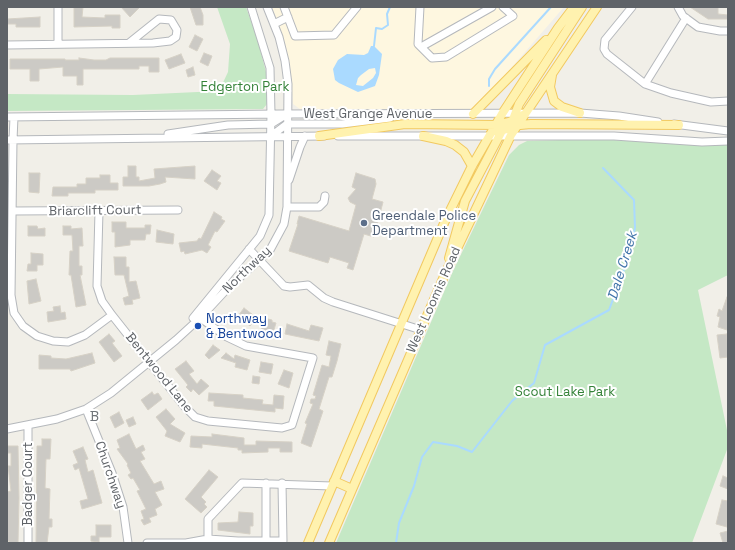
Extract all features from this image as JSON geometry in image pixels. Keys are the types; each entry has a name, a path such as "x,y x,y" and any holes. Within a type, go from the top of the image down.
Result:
{"main road":[{"name":"West Loomis Road","path":"329,543 508,126 502,114 558,28 574,7"},
{"path":"445,274 465,201 519,104 582,7"},
{"name":"West Loomis Road","path":"308,543 400,324 445,221 472,166 491,135 508,126 524,114 597,7"},
{"path":"474,114 558,28"},
{"path":"553,70 550,87 554,101 562,107 580,113"},
{"path":"319,136 405,124 508,126 531,124 679,125"},
{"path":"423,136 446,140 455,145 464,152 472,166"},
{"path":"333,483 352,489"}],"street":[{"path":"58,7 58,44"},
{"name":"Northway","path":"198,317 260,236 269,215 271,136 270,68 251,7"},
{"name":"Northway","path":"7,429 57,419 86,409 111,393 151,362 176,340 226,290 270,250 279,236 284,224 287,207 286,136 288,84 285,61 274,24 267,7"},
{"path":"284,7 295,36 334,35 357,7"},
{"path":"420,7 418,44 432,58 446,58 513,16 503,7"},
{"path":"421,47 492,7"},
{"path":"632,7 605,40 604,49 607,54 645,84 670,93 711,102 728,101"},
{"path":"678,7 686,18 698,27 720,31 728,30"},
{"path":"274,24 288,17"},
{"path":"645,84 686,18"},
{"path":"7,45 129,43 170,41 176,37 177,30 171,20 159,19 129,43"},
{"name":"West Grange Avenue","path":"508,126 524,114 580,113 619,116 728,131"},
{"name":"West Grange Avenue","path":"11,117 271,114 502,114 508,126"},
{"path":"142,138 228,125 271,124 287,114"},
{"path":"271,136 287,124 342,124 415,114"},
{"path":"11,117 10,140 13,211 11,295 14,313 23,326 37,336 53,341 68,342 85,335 112,315"},
{"name":"West Grange Avenue","path":"508,126 614,136 702,142 728,140"},
{"name":"West Grange Avenue","path":"10,140 271,136 491,135"},
{"path":"287,190 291,171 305,136"},
{"path":"287,207 319,207 324,202 325,196"},
{"name":"Briarclift Court","path":"13,211 178,210"},
{"name":"Bentwood Lane","path":"99,211 97,286 102,301 195,417 208,421 282,428 292,424 312,358 246,346 227,337 198,317"},
{"path":"249,249 284,286 290,287 308,285 324,298 333,302 421,330"},
{"name":"Churchway","path":"86,409 112,473 123,507 128,543"},
{"name":"Badger Court","path":"28,426 28,543"},
{"path":"208,539 208,519 242,483 333,483"},
{"path":"266,483 266,541"},
{"path":"148,543 186,543 208,539 283,541 282,483"}],"shaded area":[{"path":"272,7 564,7 480,104 472,109 300,109 293,104 291,76 281,32"}],"green space":[{"name":"Edgerton Park","path":"217,7 246,7 258,41 266,72 267,104 263,109 7,111 7,94 133,95 219,91 228,72 230,44"},
{"name":"Scout Lake Park","path":"591,139 728,145 728,275 698,290 728,435 728,447 692,543 336,543 453,271 509,155 519,145 527,141"}],"water":[{"path":"371,46 374,46 382,54 379,75 375,86 358,92 335,80 333,69 338,60 347,54 364,55 368,53","holes":["375,68 376,73 373,78 363,86 356,85 358,78 369,69"]}],"building":[{"path":"74,7 83,7 82,17 105,18 105,15 120,15 120,28 112,28 112,26 74,27"},
{"path":"121,7 140,7 130,17"},
{"path":"190,7 200,7 203,15 203,25 196,25"},
{"path":"690,7 718,7 718,14 728,15 728,19 708,19"},
{"path":"40,17 40,27 16,27 16,24 7,24 7,19"},
{"path":"195,35 203,39 197,51 189,47"},
{"path":"204,53 212,56 208,66 200,62"},
{"path":"181,54 185,63 169,69 165,60"},
{"path":"79,58 106,60 110,58 159,58 159,72 149,72 149,66 139,66 139,69 83,69 83,85 77,85 77,76 63,76 63,67 39,69 39,81 30,81 30,69 10,69 10,59 79,60"},
{"path":"193,67 195,75 188,77 186,70"},
{"path":"128,166 136,166 136,177 139,177 139,181 155,178 154,169 195,166 195,179 165,177 166,182 160,184 149,186 123,186 123,177 128,177"},
{"path":"212,170 221,176 217,181 221,183 217,190 204,181"},
{"path":"29,173 40,173 39,193 29,192"},
{"path":"356,173 375,179 376,184 372,199 383,202 374,237 364,234 353,270 347,268 349,263 330,257 328,263 289,251 298,224 299,216 349,231 356,205 350,202 348,198 356,189 352,187"},
{"path":"100,175 110,175 110,183 118,183 118,190 95,190 95,193 68,193 68,196 52,196 53,187 77,187 77,184 86,184 86,178 100,178"},
{"path":"214,212 225,221 217,232 215,231 208,245 211,247 207,253 202,250 185,254 184,251 181,252 179,243 197,241 199,238 201,239"},
{"path":"112,222 126,222 126,228 145,228 145,225 151,225 150,234 146,234 145,240 130,240 130,245 115,247 115,232 112,232"},
{"path":"28,226 37,226 38,229 45,228 45,236 28,236"},
{"path":"63,226 71,226 71,229 82,228 83,246 79,246 79,266 82,266 82,275 80,275 86,305 76,307 71,275 69,275 70,251 73,251 72,235 63,235"},
{"path":"157,230 174,234 173,244 156,242"},
{"path":"31,253 43,254 43,265 37,265 37,271 27,271 28,264 31,264"},
{"path":"114,257 126,257 126,267 129,267 129,282 136,281 140,298 132,300 133,304 125,305 123,298 129,296 124,275 115,275"},
{"path":"36,279 41,301 29,304 27,281"},
{"path":"727,297 727,330 718,327 720,317 717,316 719,309 722,311"},
{"path":"60,306 61,313 65,312 66,319 48,322 47,312 54,311 53,307"},
{"path":"244,308 257,318 250,326 238,316"},
{"path":"264,318 272,320 272,322 276,323 273,333 261,330"},
{"path":"287,324 309,331 311,325 323,328 319,341 285,334"},
{"path":"109,334 115,341 112,343 122,356 114,362 99,342"},
{"path":"727,334 728,357 720,358 717,335"},
{"path":"329,341 341,344 332,377 329,377 319,409 323,411 311,447 301,443 307,424 305,423 313,404 310,403 311,399 315,399 316,396 313,395 322,365 329,367 331,356 326,355"},
{"path":"213,345 220,350 209,359 205,355"},
{"path":"92,353 95,363 71,371 70,369 39,369 39,355 51,356 51,358 66,359"},
{"path":"226,353 234,359 235,355 250,360 247,370 235,367 236,363 221,358"},
{"path":"186,361 194,371 189,374 197,384 201,379 209,386 199,395 193,389 191,392 186,387 188,385 175,369"},
{"path":"261,362 273,364 271,374 259,372"},
{"path":"284,370 293,373 289,388 278,384"},
{"path":"253,376 260,377 259,384 252,383"},
{"path":"152,392 154,395 158,393 162,399 148,410 141,400"},
{"path":"209,393 243,395 243,398 263,400 262,404 273,405 274,395 284,396 283,409 275,408 275,412 214,406 214,401 208,401"},
{"path":"166,409 175,419 170,424 185,433 180,442 165,436 167,431 156,417"},
{"path":"119,412 124,423 115,428 110,417"},
{"path":"133,417 136,424 129,427 126,420"},
{"path":"129,434 136,449 143,445 145,450 141,452 145,459 140,461 154,484 161,481 164,489 155,492 162,505 155,509 157,515 149,518 151,522 144,525 141,520 144,519 141,511 146,509 137,491 140,490 133,478 131,479 128,475 131,473 127,465 128,464 117,449 120,448 117,440"},
{"path":"212,434 244,438 244,445 256,445 256,441 292,442 292,452 280,452 280,448 268,448 268,452 242,453 242,450 238,450 238,448 202,444 202,448 190,447 191,436 212,437"},
{"path":"42,439 51,439 50,459 46,459 45,488 50,489 49,519 52,519 52,527 49,527 47,543 36,543 37,446 42,446"},
{"path":"7,446 18,446 18,543 9,543 9,541 7,541 7,492 11,491 8,466 11,466 11,453 7,453"},
{"path":"83,447 88,459 85,460 88,472 93,470 102,503 82,509 80,501 88,499 79,468 75,470 73,465 78,463 73,451"},
{"path":"209,470 218,477 201,497 206,502 204,504 207,507 201,513 185,499"},
{"path":"723,476 728,478 728,489 720,486"},
{"path":"722,500 728,501 727,527 716,524"},
{"path":"239,512 253,513 253,526 250,526 250,534 218,530 218,523 238,522"},
{"path":"96,525 111,525 111,537 99,537 99,542 91,541 91,536 96,536"},
{"path":"728,531 728,543 723,543 720,533"}],"waterway":[{"path":"374,46 376,28 382,29 388,25 387,14 390,7"},
{"path":"489,86 489,79 495,69 551,7"},
{"name":"Dale Creek","path":"396,543 399,523 414,486 422,457 433,442 457,446 472,452 512,401 534,383 545,345 609,310 623,273 635,228 634,200 603,168"}],"place":[{"name":"Greendale Police Department","path":"364,223"},
{"name":"Northway & Bentwood","path":"198,326"}],"district":[{"name":"B","path":"95,417"}]}
